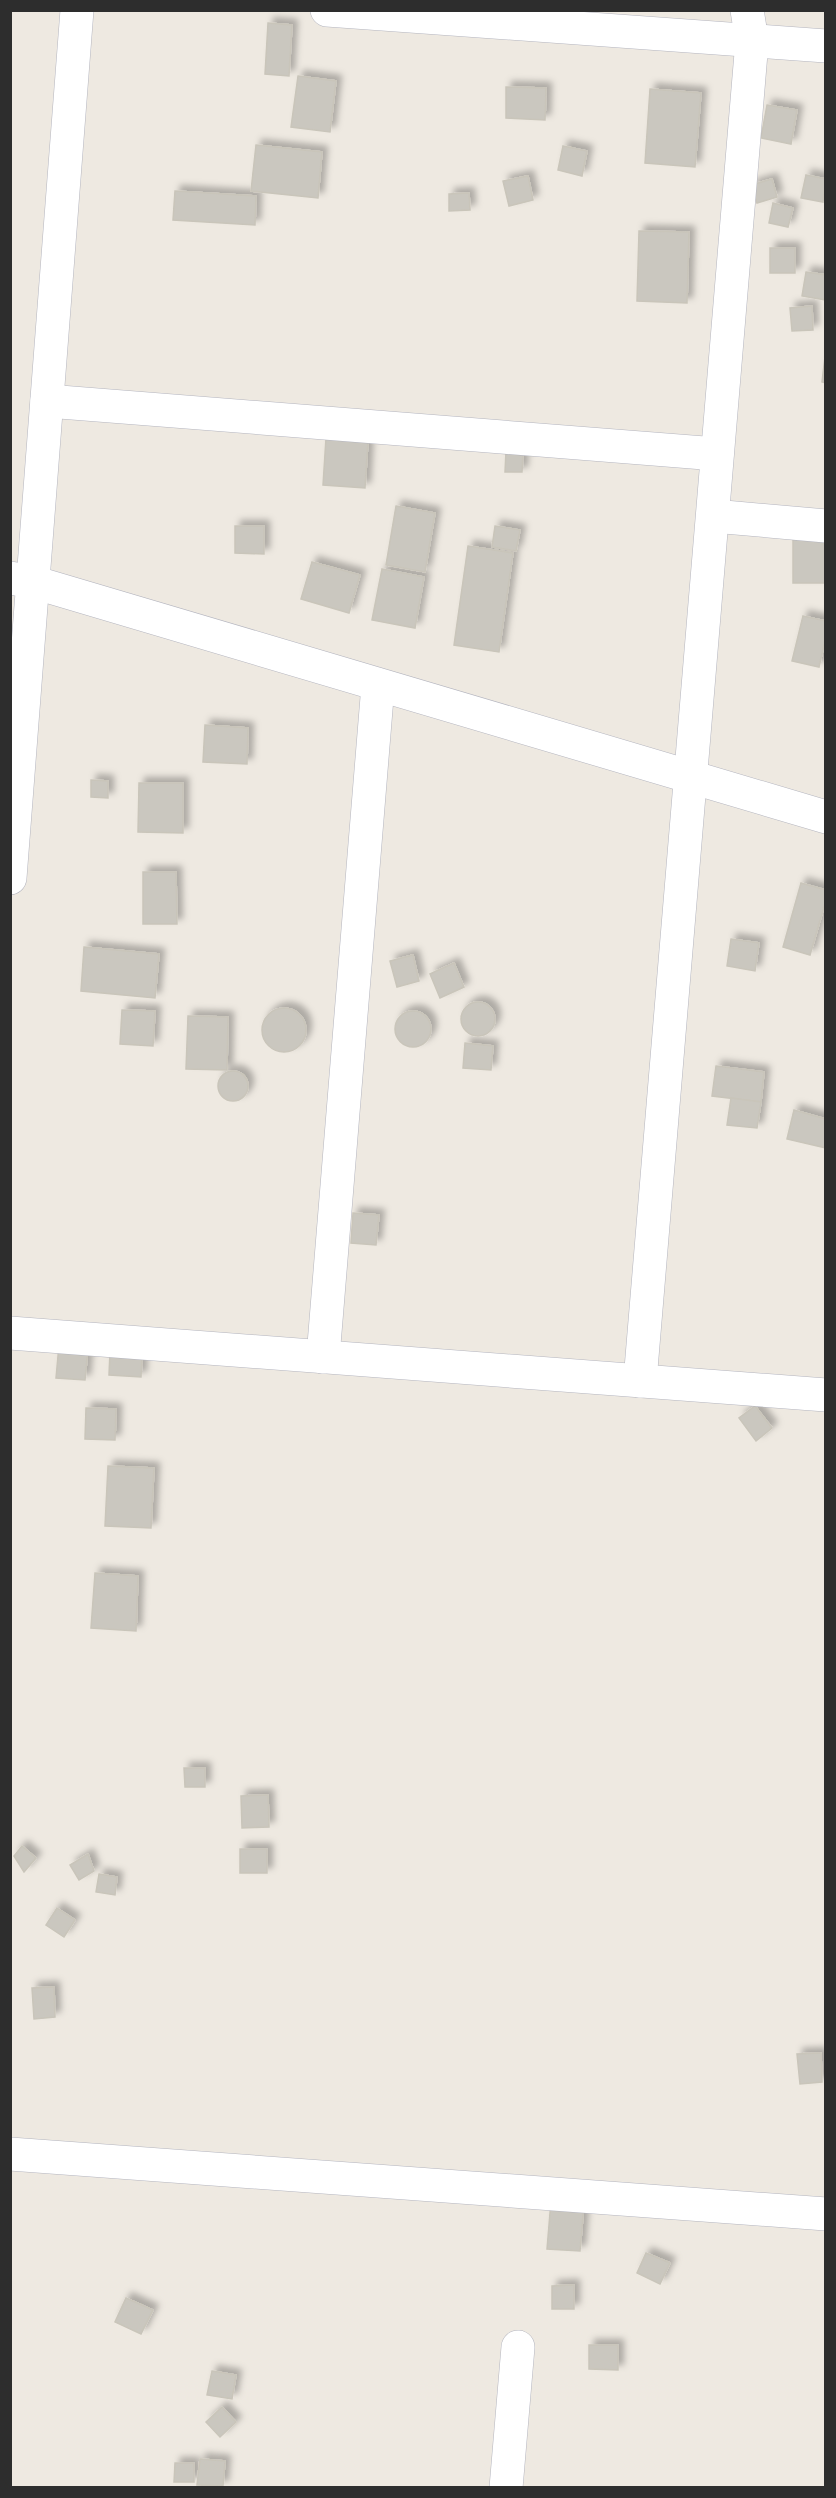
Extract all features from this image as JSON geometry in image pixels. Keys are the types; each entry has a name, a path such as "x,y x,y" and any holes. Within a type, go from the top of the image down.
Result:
{"street":[{"path":"10,878 22,580 47,401 77,10"},
{"path":"327,10 750,26 825,46"},
{"path":"640,1380 713,516 750,26"},
{"path":"47,401 717,454"},
{"path":"713,516 825,525"},
{"path":"22,580 825,817"},
{"path":"323,1356 378,685"},
{"path":"10,1333 825,1395"},
{"path":"10,2154 825,2214"},
{"path":"506,2487 518,2347"}],"building":[{"path":"268,23 292,25 289,76 265,74"},
{"path":"298,76 336,81 330,132 291,127"},
{"path":"506,87 546,88 545,120 506,118"},
{"path":"650,89 701,93 695,167 645,163"},
{"path":"767,105 797,110 791,144 761,138"},
{"path":"256,145 322,152 318,198 251,191"},
{"path":"563,146 587,151 582,176 558,170"},
{"path":"806,175 826,179 823,202 801,198"},
{"path":"528,176 533,200 509,206 503,181"},
{"path":"772,179 777,197 757,203 751,185"},
{"path":"175,191 256,196 255,225 173,220"},
{"path":"469,193 470,210 449,211 449,194"},
{"path":"773,203 793,208 788,227 769,223"},
{"path":"639,231 689,232 687,303 637,301"},
{"path":"770,248 795,248 795,273 770,273"},
{"path":"806,272 826,275 826,300 802,296"},
{"path":"812,306 813,330 792,331 790,308"},
{"path":"826,348 826,383 822,382"},
{"path":"326,438 368,441 365,488 323,485"},
{"path":"506,451 523,452 522,472 505,472"},
{"path":"396,506 435,513 425,572 386,565"},
{"path":"235,526 264,526 264,554 235,553"},
{"path":"495,526 520,530 516,551 492,547"},
{"path":"793,537 826,537 826,583 793,583"},
{"path":"468,546 513,553 499,652 454,645"},
{"path":"312,562 360,575 349,613 301,599"},
{"path":"382,569 424,577 415,628 372,620"},
{"path":"803,616 826,621 826,636 819,667 792,661"},
{"path":"205,725 248,728 247,764 203,762"},
{"path":"91,780 108,781 108,798 91,797"},
{"path":"139,783 183,783 183,833 138,832"},
{"path":"143,872 176,872 177,924 143,924"},
{"path":"801,883 826,890 826,900 810,955 783,947"},
{"path":"731,939 759,943 755,971 727,966"},
{"path":"84,947 159,954 155,998 81,991"},
{"path":"413,955 419,981 397,987 390,961"},
{"path":"454,963 464,987 440,998 430,974"},
{"path":"478,1002 490,1007 495,1019 490,1031 478,1036 466,1031 461,1019 466,1007"},
{"path":"284,1008 299,1015 306,1030 299,1045 284,1052 269,1045 262,1030 269,1015"},
{"path":"122,1010 155,1011 153,1046 120,1044"},
{"path":"413,1011 426,1016 431,1029 426,1042 413,1047 400,1042 395,1029 400,1016"},
{"path":"188,1016 228,1017 227,1070 186,1069"},
{"path":"465,1043 493,1046 491,1070 463,1068"},
{"path":"716,1066 764,1072 761,1102 712,1096"},
{"path":"233,1071 244,1075 248,1086 244,1097 233,1101 222,1097 218,1086 222,1075"},
{"path":"731,1098 761,1102 757,1128 727,1125"},
{"path":"794,1110 826,1119 826,1148 787,1139"},
{"path":"353,1213 379,1215 376,1245 351,1243"},
{"path":"59,1345 88,1348 85,1380 56,1378"},
{"path":"110,1352 142,1354 141,1377 109,1375"},
{"path":"755,1406 772,1428 756,1441 739,1418"},
{"path":"86,1408 116,1409 115,1440 85,1439"},
{"path":"108,1466 154,1468 151,1528 105,1526"},
{"path":"95,1573 138,1576 136,1631 91,1628"},
{"path":"184,1768 205,1768 205,1787 185,1787"},
{"path":"268,1795 269,1827 242,1828 241,1796"},
{"path":"22,1846 36,1858 24,1872 14,1856"},
{"path":"240,1849 267,1849 267,1873 240,1873"},
{"path":"88,1854 94,1871 79,1880 70,1865"},
{"path":"99,1874 117,1877 115,1895 96,1892"},
{"path":"57,1908 75,1920 64,1937 46,1925"},
{"path":"54,1987 55,2017 34,2019 32,1988"},
{"path":"821,2053 822,2082 800,2084 797,2054"},
{"path":"551,2201 584,2204 580,2251 547,2249"},
{"path":"646,2253 670,2263 660,2284 637,2273"},
{"path":"574,2285 574,2309 552,2309 552,2286"},
{"path":"126,2298 153,2310 141,2334 115,2322"},
{"path":"589,2345 618,2345 618,2370 589,2369"},
{"path":"212,2371 236,2375 232,2399 207,2395"},
{"path":"222,2407 236,2422 220,2437 206,2422"},
{"path":"200,2459 225,2461 223,2486 197,2485"},
{"path":"175,2463 194,2463 194,2482 174,2482"}]}
